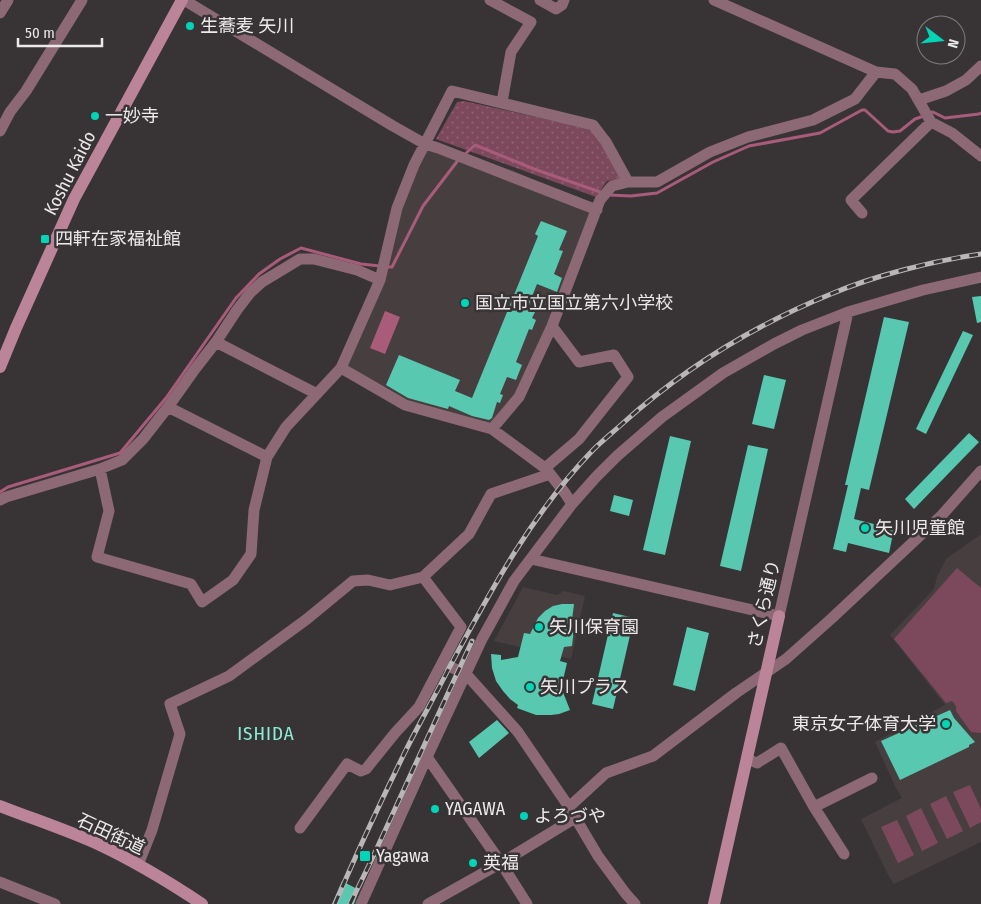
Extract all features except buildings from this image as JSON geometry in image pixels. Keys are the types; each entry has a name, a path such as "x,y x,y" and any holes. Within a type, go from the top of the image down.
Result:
{"street":[{"path":"0,12 8,0"},
{"path":"0,131 10,112 26,91 82,0"},
{"path":"183,0 425,144 599,205"},
{"name":"Koshu Kaido","path":"0,367 74,199 183,0"},
{"path":"490,0 530,22 511,52 502,102"},
{"path":"540,0 556,9 562,6 564,0"},
{"path":"714,0 876,72 895,74 912,89 931,121 952,133 981,156"},
{"path":"921,104 966,80 981,66"},
{"path":"492,429 519,397 552,326 599,205 612,186 628,182 657,182 710,152 748,136 813,120 855,99 876,72"},
{"path":"100,469 109,511 97,557 191,584 202,602 234,580 251,554 254,510 267,457 286,427 341,368 382,271 397,208 414,165 452,91 593,125 606,142 628,182"},
{"path":"862,213 851,200 931,121"},
{"path":"0,500 100,469 122,460 143,439 168,408 250,293 262,282 300,259 314,260 357,270 382,271"},
{"path":"361,904 482,639 514,581 572,504 596,477 641,434 662,417 723,373 774,344 802,330 848,312 923,290 981,277"},
{"name":"さくら通り","path":"714,904 848,312"},
{"path":"138,865 152,830 180,734 170,704 229,676 307,619 353,581 368,580 390,585 423,578 469,534 491,494 547,471 580,439 628,377 614,355 579,362 552,326"},
{"path":"216,342 317,394"},
{"path":"341,368 405,406 492,429 547,471 572,504"},
{"path":"168,408 267,457"},
{"path":"569,807 606,773 653,756 736,693 786,660 942,515 981,471"},
{"path":"531,559 779,616"},
{"path":"300,828 347,764 361,771 366,769 419,707 461,627 423,578"},
{"path":"442,663 466,674 518,732 569,807 625,899 635,904"},
{"path":"747,759 757,763 781,748 814,807 844,854"},
{"path":"427,757 501,863 527,904"},
{"path":"814,807 872,778"},
{"name":"石田街道","path":"0,806 98,845 138,865 202,904"},
{"path":"428,904 575,818"},
{"path":"0,882 55,904"}],"shaded area":[{"path":"464,101 592,130 623,179 607,181 596,197 436,139 457,102"},
{"name":"国立市立国立第六小学校","path":"425,144 468,160 513,170 597,210 519,397 492,429 405,405 341,368 384,261"},
{"path":"385,311 400,317 385,354 370,348"},
{"name":"東京女子体育大学","path":"981,534 981,842 894,884 861,819 902,798 875,742 945,705 890,635 934,589 937,577 946,559"},
{"path":"957,568 981,588 981,733 971,732 956,711 956,706 952,701 946,703 894,639"},
{"name":"矢川保育園","path":"523,587 557,595 564,591 585,596 571,659 494,641"},
{"path":"970,785 981,809 981,822 970,828 953,792"},
{"path":"946,796 963,831 947,839 930,804"},
{"path":"921,808 938,843 922,851 906,816"},
{"path":"897,820 914,855 898,863 881,827"}],"waterway":[{"path":"609,195 631,196 657,193 713,162 749,146 820,133 862,110 865,110 888,131 893,132 900,131 915,119 924,116"},
{"path":"929,113 933,112 945,118 981,113"},
{"path":"464,155 475,145 534,169 603,193"},
{"path":"386,267 392,267 423,206 459,159"},
{"path":"0,492 8,487 120,453 166,398 236,298 259,274 280,259 301,248 361,264 380,266"}],"railway":[{"path":"335,904 406,750 496,582 531,527 571,474 593,450 645,404 695,367 748,334 775,320 848,287 924,265 981,254"},
{"path":"350,904 472,641"}],"place":[{"name":"生蕎麦 矢川","path":"190,26"},
{"name":"一妙寺","path":"95,116"},
{"name":"四軒在家福祉館","path":"45,239"},
{"name":"国立市立国立第六小学校","path":"465,303"},
{"name":"矢川児童館","path":"865,528"},
{"name":"矢川保育園","path":"539,627"},
{"name":"矢川プラス","path":"530,687"},
{"name":"東京女子体育大学","path":"946,724"},
{"name":"YAGAWA","path":"435,809"},
{"name":"よろづや","path":"524,816"},
{"name":"Yagawa","path":"365,856"},
{"name":"英福","path":"473,863"}],"district":[{"name":"ISHIDA","path":"266,733"}]}
